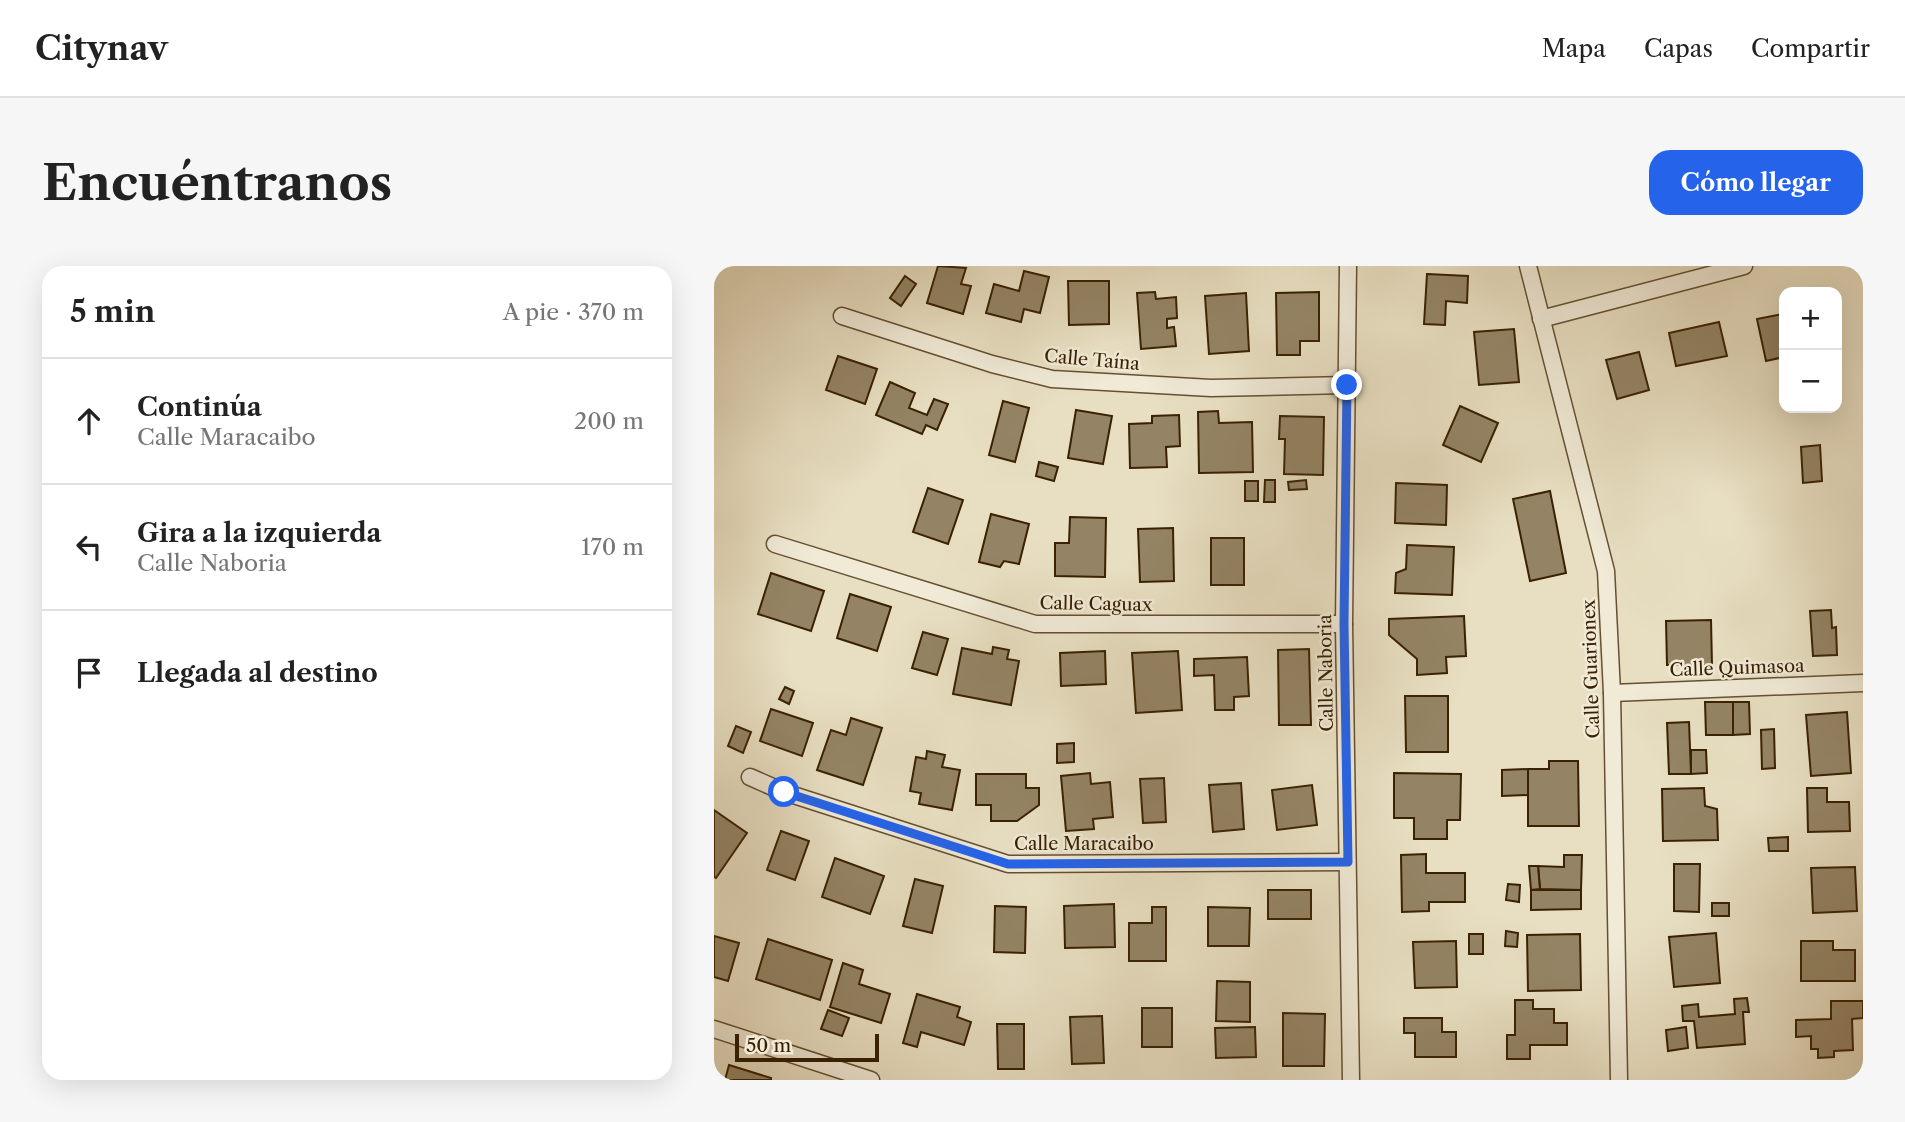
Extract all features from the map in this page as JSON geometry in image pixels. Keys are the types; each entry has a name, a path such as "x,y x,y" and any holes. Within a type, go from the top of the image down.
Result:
{"street":[{"name":"Calle Naboria","path":"1348,266 1344,624 1351,1080"},
{"name":"Calle Guarionex","path":"1528,266 1605,571 1612,693 1619,1080"},
{"path":"1541,320 1744,266"},
{"name":"Calle Taína","path":"842,316 992,364 1052,379 1211,388 1347,385"},
{"name":"Calle Caguax","path":"775,544 1035,624 1344,624"},
{"name":"Calle Quimasoa","path":"1612,693 1863,682"},
{"name":"Calle Maracaibo","path":"750,777 784,792 1008,864 1348,862"},
{"path":"714,1029 871,1080"}],"building":[{"path":"938,266 966,268 961,284 971,286 963,314 927,303"},
{"path":"1024,271 1049,277 1040,313 1024,309 1021,322 986,313 994,284 1019,291"},
{"path":"1427,274 1468,276 1467,303 1446,301 1445,325 1424,324"},
{"path":"905,276 916,284 901,306 890,298"},
{"path":"1068,281 1109,281 1109,324 1069,325"},
{"path":"1155,292 1156,299 1176,297 1177,318 1167,319 1167,328 1174,327 1176,346 1141,349 1137,293"},
{"path":"1319,292 1319,341 1300,341 1300,355 1277,355 1276,293"},
{"path":"1246,293 1249,351 1209,354 1205,296"},
{"path":"1779,315 1779,358 1766,361 1757,319"},
{"path":"1719,322 1727,356 1676,366 1669,333"},
{"path":"1514,329 1519,382 1479,385 1474,332"},
{"path":"1639,352 1649,390 1617,399 1606,360"},
{"path":"838,356 877,369 865,404 826,390"},
{"path":"890,382 915,393 909,408 927,415 934,399 948,404 937,430 926,425 922,434 876,415"},
{"path":"1003,401 1029,408 1015,462 989,455"},
{"path":"1460,406 1498,423 1481,462 1443,445"},
{"path":"1076,410 1112,416 1103,464 1068,458"},
{"path":"1218,411 1219,423 1252,422 1253,472 1199,473 1198,412"},
{"path":"1179,415 1180,446 1166,447 1167,467 1130,468 1129,424 1152,423 1152,416"},
{"path":"1280,416 1324,417 1323,475 1284,474 1285,439 1279,439"},
{"path":"1820,445 1822,481 1803,483 1801,447"},
{"path":"1039,462 1058,467 1054,481 1036,476"},
{"path":"1265,480 1275,480 1275,502 1264,502"},
{"path":"1306,480 1307,489 1289,490 1288,482"},
{"path":"1245,481 1258,481 1258,501 1245,501"},
{"path":"1396,483 1447,485 1446,525 1395,523"},
{"path":"928,488 963,500 948,544 913,532"},
{"path":"1550,491 1566,573 1530,581 1513,499"},
{"path":"991,514 1029,524 1019,564 1004,561 1000,567 979,562"},
{"path":"1070,517 1106,518 1105,577 1055,576 1055,543 1069,543"},
{"path":"1173,528 1174,581 1140,582 1138,529"},
{"path":"1211,538 1244,538 1244,585 1211,585"},
{"path":"1407,545 1454,547 1452,595 1395,593 1396,573 1406,569"},
{"path":"771,573 824,591 811,631 758,614"},
{"path":"850,594 891,607 877,651 837,638"},
{"path":"1831,610 1832,628 1836,627 1837,655 1813,656 1810,611"},
{"path":"1464,616 1466,656 1446,657 1447,673 1417,675 1417,659 1389,635 1389,619"},
{"path":"1711,620 1712,665 1667,665 1666,621"},
{"path":"923,632 948,639 937,675 912,668"},
{"path":"993,647 1009,650 1007,659 1019,661 1011,705 953,694 962,648 992,654"},
{"path":"1309,649 1311,725 1279,725 1278,650"},
{"path":"1105,651 1106,684 1061,686 1060,653"},
{"path":"1178,651 1182,710 1136,713 1132,653"},
{"path":"1247,657 1249,696 1234,697 1234,710 1215,710 1214,675 1194,676 1194,659"},
{"path":"785,687 794,691 789,704 779,699"},
{"path":"1405,696 1448,696 1448,752 1406,752"},
{"path":"1705,702 1733,702 1733,735 1706,735"},
{"path":"1733,702 1749,702 1750,734 1733,735"},
{"path":"771,709 813,723 802,756 760,741"},
{"path":"1847,712 1851,773 1811,776 1806,715"},
{"path":"851,718 882,728 863,785 817,770 831,730 846,735"},
{"path":"1689,722 1691,774 1669,774 1667,723"},
{"path":"736,726 751,732 743,753 728,746"},
{"path":"1774,729 1775,768 1762,769 1761,730"},
{"path":"1074,743 1074,762 1057,763 1057,744"},
{"path":"1691,750 1706,750 1707,773 1691,774"},
{"path":"927,751 945,755 942,767 960,770 952,810 919,804 921,793 910,791 916,757 926,759"},
{"path":"1549,761 1578,761 1579,826 1528,826 1528,769 1549,769"},
{"path":"1528,769 1528,795 1502,796 1502,770"},
{"path":"1090,773 1091,784 1110,782 1113,817 1093,819 1094,829 1066,831 1061,776"},
{"path":"1394,773 1461,774 1460,820 1447,820 1447,839 1414,839 1414,818 1394,818"},
{"path":"976,774 1026,774 1026,788 1039,788 1039,805 1017,821 991,821 991,805 976,805"},
{"path":"1164,778 1166,822 1143,823 1140,779"},
{"path":"1241,783 1244,829 1213,832 1209,785"},
{"path":"1312,785 1317,825 1277,830 1272,790"},
{"path":"1704,788 1705,806 1717,809 1718,840 1663,841 1662,789"},
{"path":"1807,788 1827,788 1827,802 1849,802 1850,831 1808,832"},
{"path":"714,810 747,833 716,878 714,877"},
{"path":"781,831 809,841 795,880 767,870"},
{"path":"1788,837 1788,851 1769,851 1768,838"},
{"path":"1426,854 1426,873 1465,873 1465,902 1429,902 1429,911 1402,912 1401,855"},
{"path":"1564,855 1582,855 1581,890 1540,889 1538,866 1564,867"},
{"path":"835,858 884,876 870,914 822,897"},
{"path":"1674,864 1700,864 1699,912 1674,911"},
{"path":"1529,866 1538,866 1540,889 1531,890"},
{"path":"1855,867 1857,911 1813,913 1811,868"},
{"path":"915,879 943,886 932,933 903,926"},
{"path":"1508,884 1520,885 1519,902 1506,900"},
{"path":"1268,890 1311,890 1311,919 1268,919"},
{"path":"1531,890 1581,890 1581,909 1531,910"},
{"path":"1712,903 1729,903 1729,916 1712,916"},
{"path":"1114,904 1115,947 1065,948 1064,906"},
{"path":"995,906 1026,907 1025,953 994,952"},
{"path":"1152,907 1166,907 1166,961 1129,961 1129,923 1152,923"},
{"path":"1208,907 1250,908 1249,946 1208,946"},
{"path":"1506,931 1518,933 1517,947 1505,946"},
{"path":"1716,933 1720,983 1674,987 1669,937"},
{"path":"1469,934 1483,934 1483,954 1469,954"},
{"path":"1580,934 1581,990 1528,991 1527,935"},
{"path":"714,936 739,943 728,981 714,977"},
{"path":"768,939 832,960 820,1000 756,979"},
{"path":"1456,941 1457,987 1415,988 1413,942"},
{"path":"1801,941 1833,941 1833,950 1855,950 1855,981 1801,981"},
{"path":"843,963 863,970 859,984 890,994 881,1023 830,1007"},
{"path":"1217,981 1250,982 1250,1022 1216,1021"},
{"path":"917,994 960,1007 957,1017 971,1022 964,1045 921,1032 917,1047 903,1043"},
{"path":"1747,998 1749,1012 1743,1012 1745,1044 1697,1048 1694,1021 1683,1021 1682,1006 1698,1004 1699,1017 1735,1014 1734,999"},
{"path":"1515,1000 1533,1000 1533,1009 1554,1009 1554,1023 1567,1023 1567,1045 1530,1045 1530,1059 1507,1059 1507,1035 1515,1035"},
{"path":"1831,1001 1863,1001 1863,1018 1852,1019 1853,1050 1834,1051 1834,1057 1818,1058 1818,1049 1811,1049 1811,1036 1796,1037 1796,1020 1831,1019"},
{"path":"1142,1008 1172,1008 1172,1047 1142,1047"},
{"path":"828,1010 849,1018 842,1036 821,1029"},
{"path":"1283,1013 1325,1014 1324,1066 1283,1066"},
{"path":"1102,1016 1104,1063 1072,1064 1070,1017"},
{"path":"1404,1018 1442,1018 1442,1032 1456,1032 1456,1057 1415,1057 1415,1033 1404,1033"},
{"path":"997,1024 1024,1024 1024,1069 998,1069"},
{"path":"1255,1027 1256,1057 1216,1058 1215,1028"},
{"path":"1686,1027 1688,1048 1668,1051 1666,1030"},
{"path":"729,1065 771,1078 771,1080 725,1080"}],"route":[{"path":"784,792 1008,864 1348,862 1344,624 1347,385"}]}
